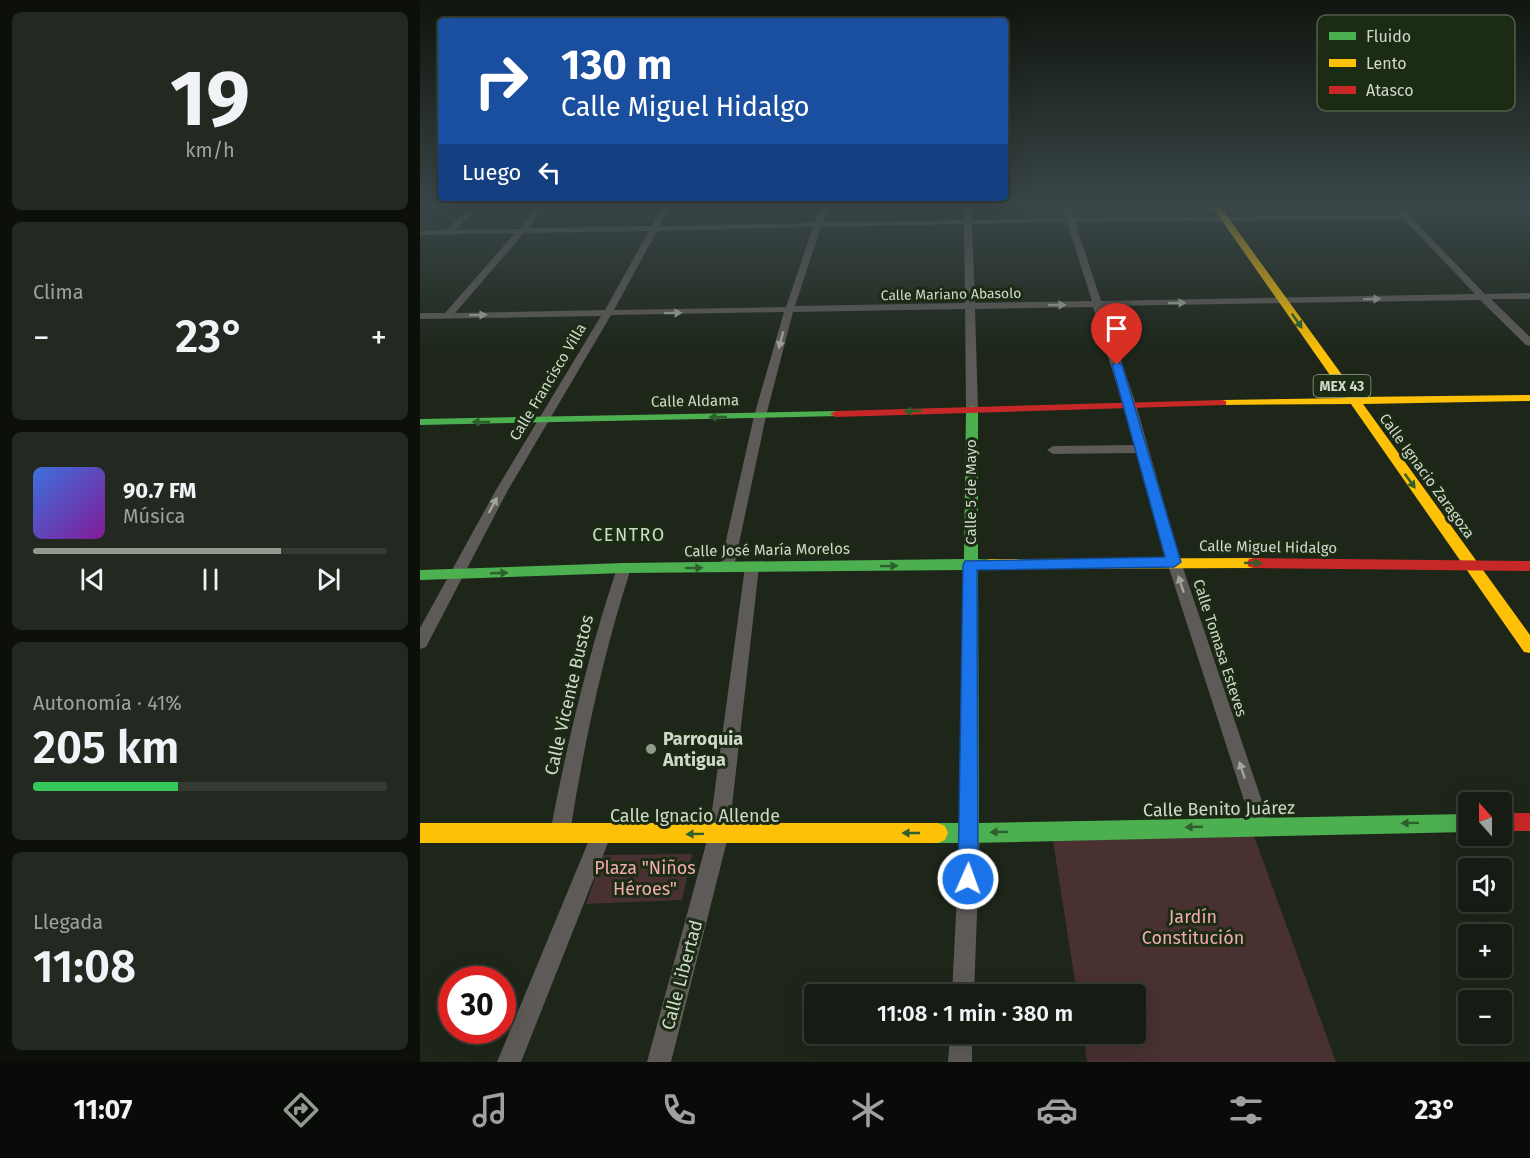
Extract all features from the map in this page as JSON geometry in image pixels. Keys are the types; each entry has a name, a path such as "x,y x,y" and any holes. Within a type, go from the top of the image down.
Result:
{"street":[{"path":"447,315 500,255"},
{"name":"Calle Francisco Villa","path":"420,643 541,421 607,314 640,255"},
{"path":"727,567 760,416 789,311 808,255"},
{"name":"Calle 5 de Mayo","path":"963,984 970,833 972,409 968,255"},
{"name":"Calle Tomasa Esteves","path":"1081,255 1130,405 1174,562 1261,825"},
{"name":"Calle Ignacio Zaragoza","path":"1251,255 1470,566 1530,647"},
{"path":"1443,255 1530,343"},
{"name":"Calle Mariano Abasolo","path":"420,316 1530,296"},
{"name":"Calle Aldama","path":"420,422 760,416 1352,400 1530,398"},
{"path":"1053,450 1142,448"},
{"name":"Calle Miguel Hidalgo","path":"970,565 1174,562 1530,566"},
{"name":"Calle José María Morelos","path":"420,575 624,568 970,565"},
{"name":"Calle Libertad","path":"659,1062 719,833 752,567"},
{"name":"Calle Vicente Bustos","path":"560,833 583,709 598,648 624,568"},
{"path":"1512,822 1530,822"},
{"name":"Calle Benito Juárez","path":"970,833 1261,825 1458,823"},
{"name":"Calle Ignacio Allende","path":"420,834 970,833"},
{"path":"509,1062 601,835"},
{"path":"960,1062 961,1044"}],"green space":[{"name":"Jardín Constitución","path":"1254,836 1336,1062 1087,1062 1084,1044 1146,1044 1146,984 1075,984 1053,841"},
{"name":"Plaza \"Niños Héroes\"","path":"692,854 682,900 586,904 603,855"}],"traffic: fast":[{"path":"970,833 972,409"},
{"path":"420,422 836,414"},
{"path":"420,575 624,568 990,564"},
{"path":"938,833 1458,823"}],"traffic: slow":[{"path":"1250,255 1530,647"},
{"path":"1222,403 1530,398"},
{"path":"990,564 1254,563"},
{"path":"420,833 938,833"}],"traffic: jam":[{"path":"836,414 1222,403"},
{"path":"1254,563 1530,566"},
{"path":"1512,822 1530,822"}],"place":[{"name":"Parroquia Antigua","path":"651,749"}],"district":[{"name":"CENTRO","path":"629,535"}],"route":[{"path":"968,879 970,565 1174,562 1117,365"}]}
